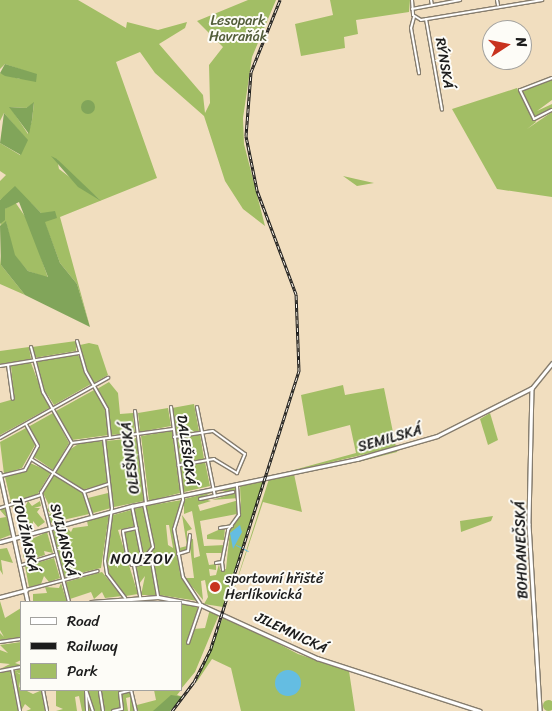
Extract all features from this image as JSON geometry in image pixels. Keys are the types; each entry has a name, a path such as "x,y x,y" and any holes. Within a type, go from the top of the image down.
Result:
{"street":[{"path":"412,0 414,17 411,28 419,73"},
{"path":"431,0 432,5"},
{"path":"412,9 460,0"},
{"path":"497,0 498,5"},
{"path":"414,17 426,19 498,5 542,0"},
{"name":"RÝNSKÁ","path":"426,19 442,110"},
{"path":"552,78 520,90 534,119 552,110"},
{"path":"77,341 79,353 94,387 107,409 110,438"},
{"path":"31,347 33,360 53,409 72,444 173,429"},
{"path":"0,366 79,353"},
{"name":"SEMILSKÁ","path":"0,542 132,506 357,459 429,438 532,388 552,364"},
{"path":"8,365 13,399"},
{"path":"0,438 108,378"},
{"name":"BOHDANEČSKÁ","path":"532,388 529,524 540,711"},
{"name":"DALEŠICKÁ","path":"171,407 182,496 182,511 174,529 183,577 201,604"},
{"path":"197,407 212,489 215,496"},
{"name":"OLEŠNICKÁ","path":"136,411 145,504 153,546 146,556"},
{"path":"0,474 25,470 38,446 26,424"},
{"path":"174,436 213,430 245,454 237,473 215,459 178,465"},
{"path":"104,439 112,511 105,561 107,574 125,598"},
{"name":"SVIJANSKÁ","path":"69,601 47,528 41,495 72,444"},
{"path":"31,459 84,492 92,516"},
{"name":"TOUŽIMSKÁ","path":"0,474 17,537 28,601"},
{"path":"84,492 109,484"},
{"path":"223,570 222,562 240,506 237,484"},
{"path":"200,499 233,492"},
{"path":"0,508 41,495"},
{"path":"132,506 142,556"},
{"path":"220,528 232,526"},
{"path":"137,528 123,531 128,560 134,565 140,597"},
{"path":"178,554 188,551 190,535"},
{"path":"22,565 55,555"},
{"path":"128,560 146,556 147,562"},
{"path":"152,562 161,601"},
{"path":"134,565 157,562"},
{"path":"216,563 222,562"},
{"path":"0,597 98,571"},
{"name":"JILEMNICKÁ","path":"100,601 159,597 201,604 312,656 480,711"},
{"path":"188,643 201,604"},
{"path":"0,642 20,639"},
{"path":"0,671 20,667"},
{"path":"12,669 20,711"},
{"path":"44,691 47,711"},
{"path":"86,691 93,711"},
{"path":"86,691 87,711"},
{"path":"114,711 122,709 120,693 128,691"},
{"path":"132,691 136,711"},
{"path":"100,692 103,711"}],"green space":[{"name":"Lesopark Havraňák","path":"0,0 78,0 126,28 127,22 158,30 187,22 185,28 159,44 203,95 205,113 210,103 209,65 223,47 197,21 248,0 276,0 252,57 243,118 244,144 265,226 243,209 225,181 204,116 155,73 140,52 116,62 157,178 60,217 90,327 77,284 60,263 41,213 31,203 9,193 0,200 0,181 6,175 0,171 0,143 20,155 27,140 4,113 0,121 0,73 20,79 37,75 5,64 0,69","holes":["34,103 32,120 28,134 10,107 26,108","57,159 64,169 100,200 59,169"]},
{"path":"330,0 410,0 409,12 356,20 358,34 344,37 345,48 301,56 295,24 333,15"},
{"path":"5,64 37,74 36,82 5,76 0,73"},
{"path":"552,79 552,100 537,111 552,104 552,108 536,118 520,92"},
{"path":"517,88 536,122 527,129 552,112 552,197 497,189 452,109"},
{"path":"88,100 93,102 95,107 93,112 88,114 83,112 81,107 83,102"},
{"path":"34,102 29,134 9,107 26,108"},
{"path":"4,113 28,140 21,155 0,143"},
{"path":"51,156 57,159 101,201 78,187"},
{"path":"343,176 356,179 374,183 357,186"},
{"path":"15,186 41,213 55,211 57,218 45,222 60,263 77,284 90,327 25,295 1,265 0,226 6,221 15,255 28,271 48,277 19,202 5,209 5,220 0,224 0,200"},
{"path":"15,202 29,222 48,278 28,271 14,255 6,222 0,226 5,209"},
{"path":"0,256 1,265 25,295 0,284"},
{"path":"76,341 76,351 34,358 32,347"},
{"path":"89,343 98,345 108,375 94,383 88,376 91,384 54,405 47,394 51,407 0,435 0,403 14,399 11,366 31,363 39,384 35,362 78,355 85,363 80,345"},
{"path":"29,347 31,359 0,364 0,351"},
{"path":"109,382 118,393 120,414 133,413 135,433 111,435 108,409 97,389"},
{"path":"343,385 345,395 384,388 396,447 268,477 356,453 350,425 308,436 301,395"},
{"path":"94,390 106,410 109,435 72,440 56,411"},
{"path":"194,404 199,431 176,435 172,408"},
{"path":"168,408 171,426 140,432 138,413"},
{"path":"53,413 69,443 53,470 34,457 40,445 28,427"},
{"path":"490,413 498,440 488,445 480,419"},
{"path":"26,428 35,445 22,468 4,474 0,442"},
{"path":"172,431 180,493 149,501 141,436"},
{"path":"200,434 204,459 180,463 177,438"},
{"path":"137,438 144,501 114,507 105,441"},
{"path":"103,441 107,483 82,490 56,472 69,450 80,443"},
{"path":"399,448 397,452 358,462 357,459"},
{"path":"205,462 210,486 184,492 180,466"},
{"path":"30,463 51,472 37,495 11,502 5,477 25,472"},
{"path":"54,474 85,495 89,514 50,523 48,515 52,513 47,511 49,505 43,493"},
{"path":"294,474 302,512 263,502 227,611 269,479"},
{"path":"264,481 223,607 204,604 208,597 205,580 201,581 203,600 185,578 194,578 189,539 193,539 194,558 200,556 192,511 184,514 184,499 213,492 200,498 211,501 198,505 200,511 239,500 237,514 200,521 204,546 225,545 225,553 206,553 209,565 216,564 216,570 209,569 210,576 216,575 219,564 220,570 226,569 230,530 241,511 240,485"},
{"path":"235,486 239,498 212,500 235,493 216,490"},
{"path":"108,493 111,508 93,513 88,498"},
{"path":"182,500 173,530 180,573 198,601 159,595 154,564 158,560 150,561 148,554 153,546 145,506","holes":["166,525 169,525 173,548 168,545"]},
{"path":"28,501 32,506 40,501 41,506 34,508 40,508 37,512 45,522 38,527 33,521 33,525 25,528 23,524 18,528 23,515 12,507 21,503 25,507"},
{"path":"143,507 152,546 144,555 134,509"},
{"path":"5,508 13,534 0,539 0,518 6,517 0,510"},
{"path":"131,510 135,526 118,530 138,594 126,596 109,574 106,561 113,515"},
{"path":"109,515 101,568 64,577 50,531 59,531 62,538 65,526 71,532 73,528 88,526 87,521"},
{"path":"182,515 192,529 187,531 187,546"},
{"path":"493,516 491,521 461,532 460,521"},
{"path":"225,527 224,540 207,539 207,535"},
{"path":"135,529 141,555 129,558 124,532"},
{"path":"47,532 53,553 44,551 45,555 28,560 23,557 25,550 21,544"},
{"path":"187,546 187,551 181,552 179,548"},
{"path":"7,548 13,563 1,560 3,575 0,570 0,549"},
{"path":"54,558 60,578 49,582 44,576 41,584 29,587 25,566"},
{"path":"151,564 156,595 141,595 145,576 139,584 136,566"},
{"path":"102,572 122,596 105,598 102,592 94,599 91,592 70,599 66,582"},
{"path":"61,583 67,601 33,601 33,594 47,593 45,587 59,588"},
{"path":"0,601 5,618 20,609 20,637 0,640 0,633 4,637 0,630"},
{"path":"182,602 198,605 194,629 205,628 210,609 220,612 195,672 182,688"},
{"path":"224,615 298,654 349,671 355,711 241,711 231,668 212,659 196,683"},
{"path":"20,642 20,660 15,663 20,665 0,669 10,664 0,663 0,650 8,653 0,645"},
{"path":"20,669 20,674 16,672 20,674 20,691 27,691 33,694 42,691 45,711 26,711 31,709 25,704 21,711 14,671"},
{"path":"10,671 18,711 0,711 0,673"},
{"path":"56,691 131,691 135,711 130,711 130,697 126,698 128,711 82,711 79,696 75,697 77,711 56,711 63,709 56,706"},
{"path":"154,691 180,691 177,695 183,697 170,711 135,711 137,705 156,700"},
{"path":"171,695 183,697 170,711 153,711"},
{"path":"548,699 552,701 552,709 548,711 544,709 542,705 544,701"}],"water":[{"path":"240,525 242,532 233,549 230,533"},
{"path":"288,670 297,674 301,683 297,692 288,696 279,692 275,683 279,674"}],"waterway":[{"path":"236,545 248,551"}],"railway":[{"path":"172,711 194,682 211,648 299,371 296,294 257,190 246,136 251,72 280,0"}],"place":[{"name":"sportovní hřiště Herlíkovická","path":"215,587"}],"district":[{"name":"NOUZOV","path":"142,560"}]}
